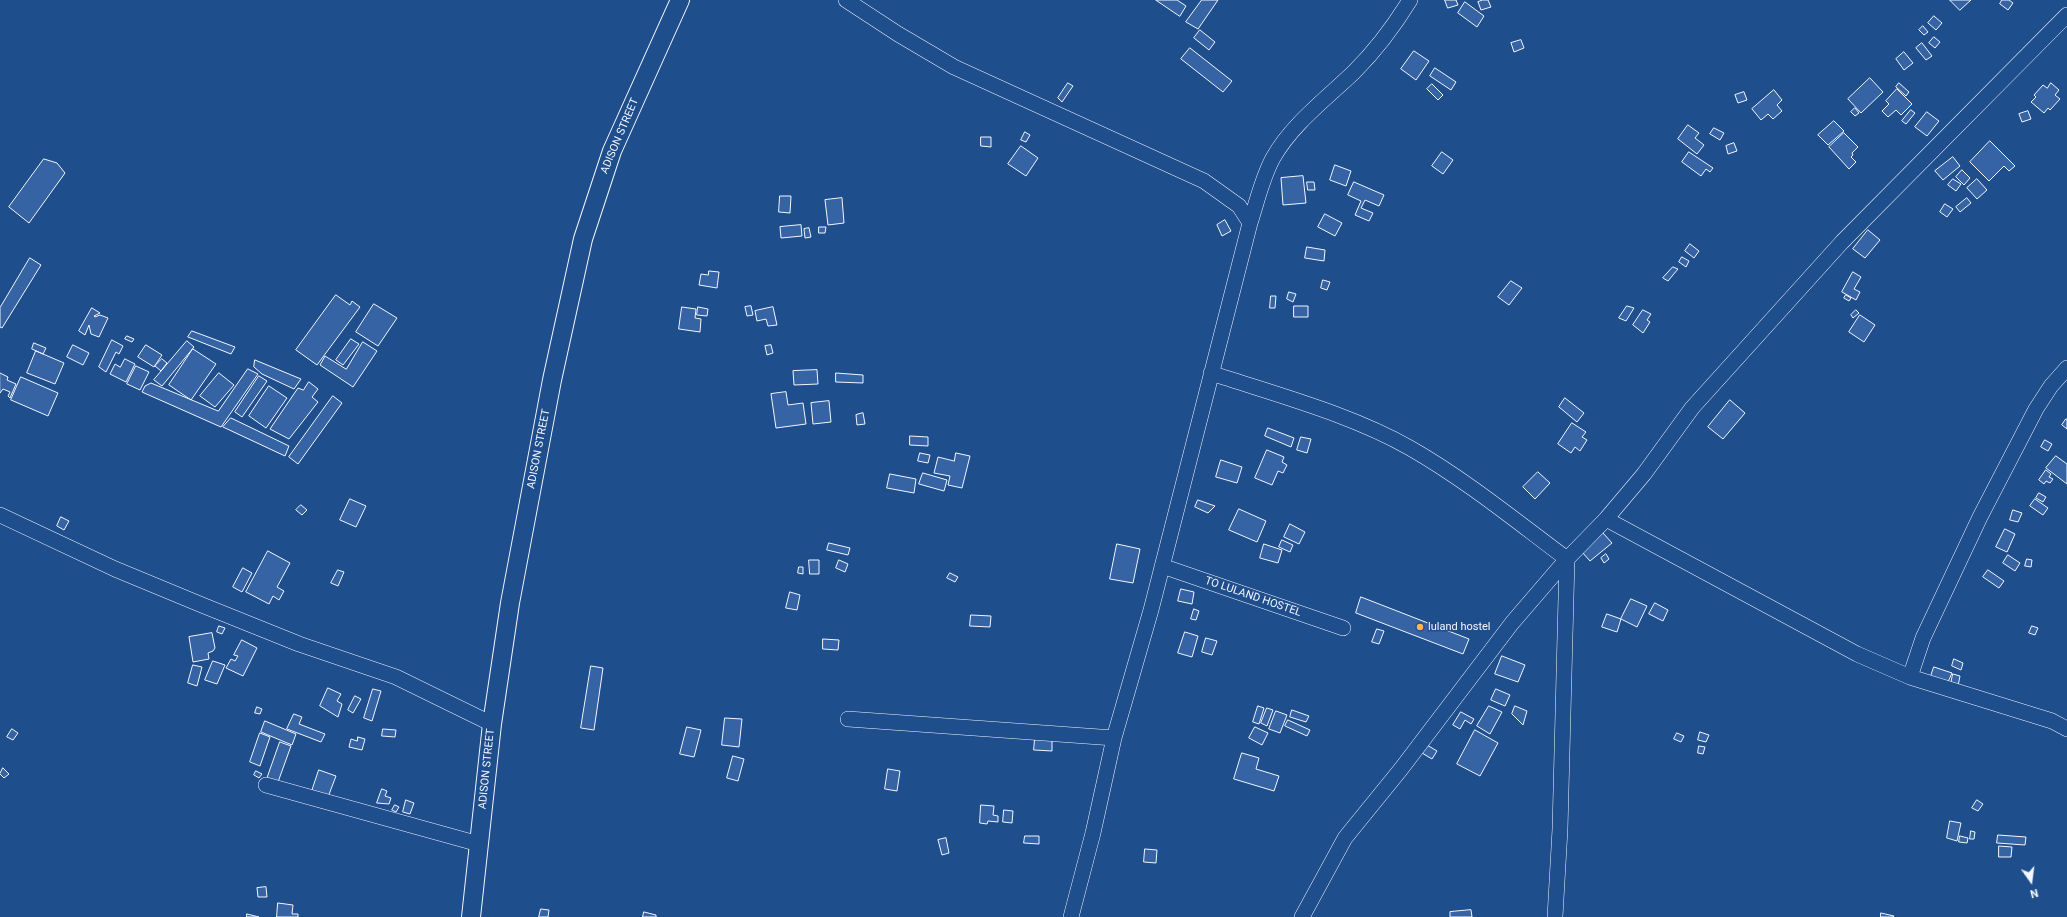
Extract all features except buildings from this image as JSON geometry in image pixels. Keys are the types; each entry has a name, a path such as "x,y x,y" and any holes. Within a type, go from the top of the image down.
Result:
{"street":[{"name":"ADISON STREET","path":"471,917 492,724 510,603 536,464 583,239 612,152 680,0"},
{"path":"846,0 898,34 954,67 1204,181 1239,206 1250,223"},
{"path":"1071,917 1093,833 1114,738 1162,566 1250,223 1267,171 1274,157 1304,121 1366,59 1398,20 1410,0"},
{"path":"1302,917 1345,838 1401,769 1512,623 1567,559 1606,519 1644,474 1692,408 1842,242 2067,15"},
{"path":"1910,677 1923,638 1980,517 2036,409 2051,386 2067,368"},
{"path":"1211,373 1314,407 1379,433 1410,448 1446,471 1567,559"},
{"path":"0,515 115,569 202,605 299,644 396,678 492,724"},
{"path":"1606,519 1857,654 1910,677 2052,721 2067,729"},
{"path":"1555,917 1560,829 1567,559"},
{"name":"TO LULAND HOSTEL","path":"1162,566 1344,628"},
{"path":"848,719 1114,738"},
{"path":"266,785 479,844"}],"place":[{"name":"luland hostel","path":"1420,627"}]}
